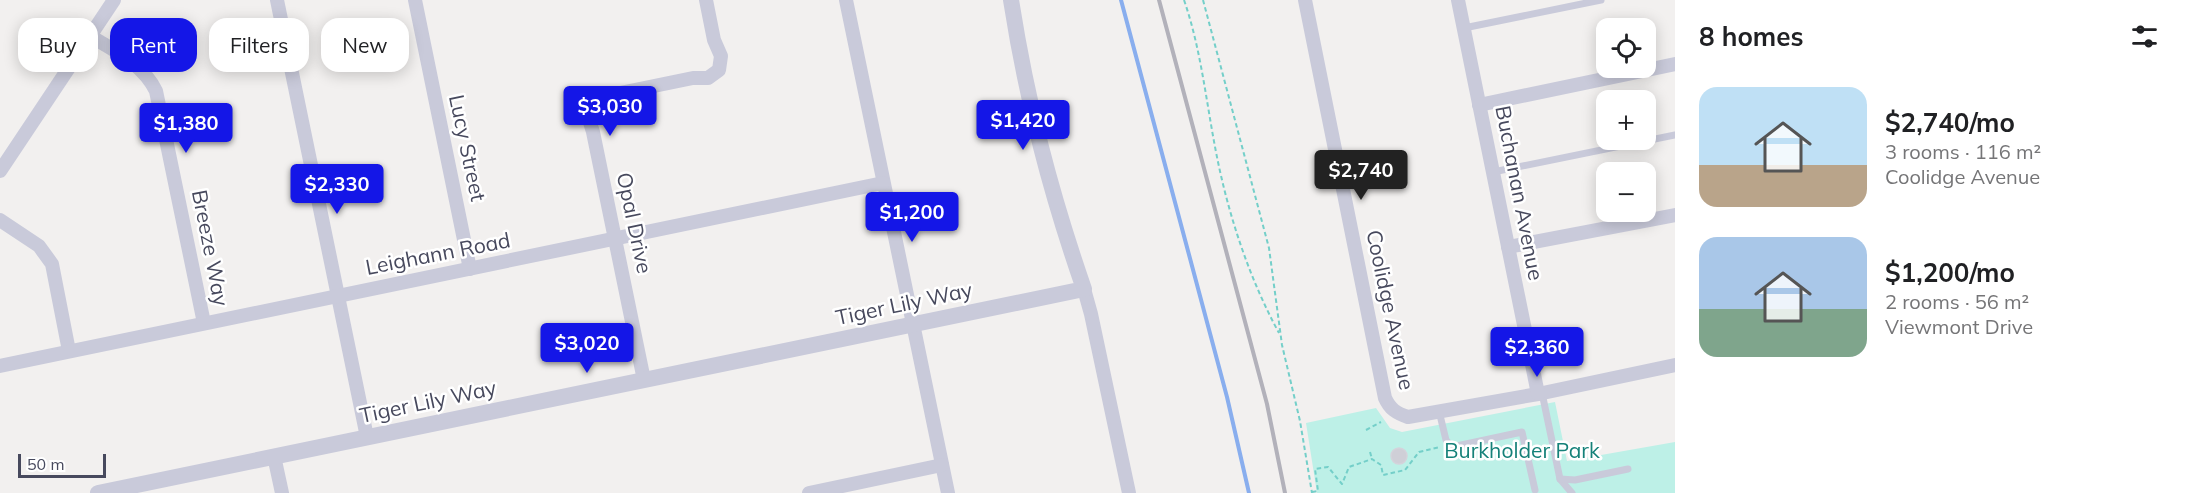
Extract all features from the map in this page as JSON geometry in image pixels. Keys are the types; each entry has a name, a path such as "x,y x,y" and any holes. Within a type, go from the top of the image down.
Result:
{"street":[{"path":"98,24 114,0"},
{"path":"277,0 367,437"},
{"name":"Lucy Street","path":"415,0 470,269"},
{"name":"Opal Drive","path":"644,380 588,116 590,102 602,95 693,78 708,78 719,70 721,56 714,40 706,0"},
{"path":"846,0 948,493"},
{"path":"1011,0 1021,62 1043,162 1096,334 1129,493"},
{"name":"Coolidge Avenue","path":"1305,0 1385,398 1396,413 1408,417 1439,411"},
{"name":"Buchanan Avenue","path":"1458,0 1540,393"},
{"name":"Breeze Way","path":"98,41 141,69 150,78 156,91 204,323"},
{"path":"1479,105 1675,64"},
{"path":"0,171 66,72"},
{"name":"Leighann Road","path":"0,366 884,183"},
{"path":"1508,248 1675,215"},
{"path":"0,220 39,246 52,264 69,351"},
{"name":"Tiger Lily Way","path":"98,493 139,489 274,456 1084,289"},
{"path":"1439,411 1675,365"},
{"path":"274,456 282,493"},
{"path":"809,493 942,465"}],"lane":[{"path":"1464,28 1601,0"},
{"path":"1493,172 1675,135"},
{"path":"1540,393 1560,478 1572,493"},
{"path":"1439,411 1449,444 1452,447 1522,432 1535,490"},
{"path":"1560,478 1575,480 1628,469"}],"path":[{"path":"1184,0 1203,75 1216,153 1238,235 1280,336"},
{"path":"1203,0 1269,248 1280,336 1300,421 1312,493 1318,491 1315,469 1328,467 1342,484 1347,468 1371,459 1378,462 1383,475 1405,470 1419,452 1449,444"},
{"path":"1366,430 1381,422"},
{"path":"1370,452 1371,459"}],"green space":[{"name":"Burkholder Park","path":"1555,402 1567,461 1675,442 1675,493 1317,493 1306,423 1376,408 1390,428 1402,432"}],"building":[{"path":"1396,448 1402,448 1407,456 1405,462 1396,464 1391,459 1391,453"}],"waterway":[{"path":"1121,0 1227,397 1249,493"}],"railway":[{"path":"1159,0 1267,404 1285,493"}]}
